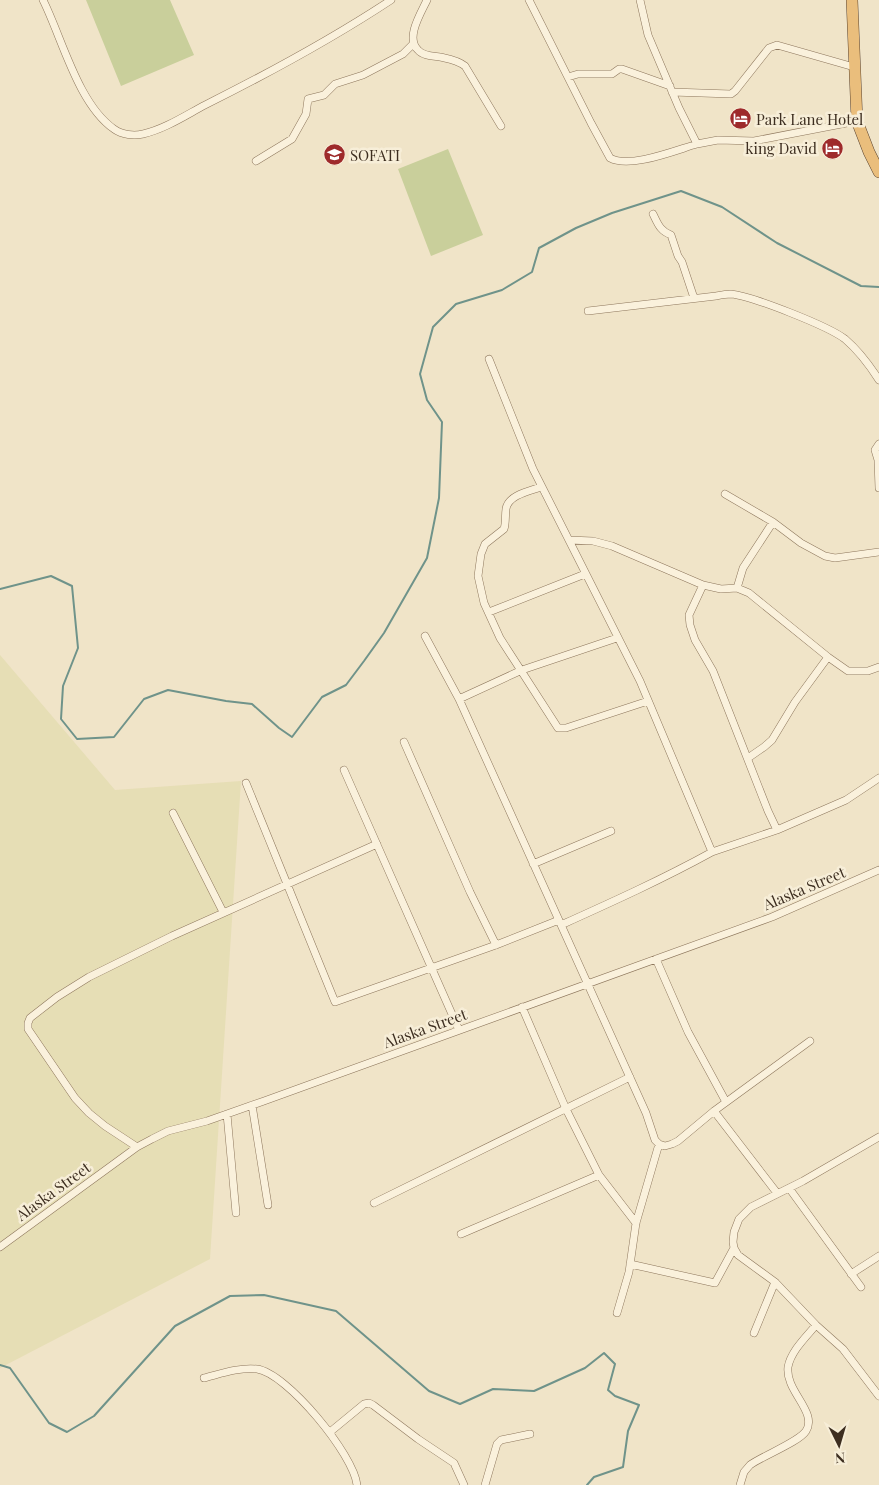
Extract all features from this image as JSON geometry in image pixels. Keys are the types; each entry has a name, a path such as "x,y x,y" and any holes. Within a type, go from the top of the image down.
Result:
{"highway":[{"path":"852,0 857,121 879,172"}],"street":[{"path":"44,0 78,81 94,108 115,130 130,135 142,134 158,128 241,87 391,0"},
{"path":"427,0 413,34 417,50 423,54 458,61 465,66 501,126"},
{"path":"529,0 610,158 616,161 632,161 655,157 697,144 718,140 754,141 857,121"},
{"path":"640,0 648,34 697,144"},
{"path":"256,161 292,139 306,114 308,99 324,95 335,84 363,75 403,54 414,44"},
{"path":"568,77 578,74 612,74 622,69 671,89 731,94 769,48 777,45 854,67"},
{"path":"653,214 659,227 671,235 694,298"},
{"path":"588,312 730,294 745,297 823,327 845,339 870,366 879,380"},
{"path":"488,359 541,487 648,701 712,852"},
{"path":"879,444 875,450 878,460 879,488"},
{"path":"541,487 519,495 508,503 504,529 485,544 481,554 478,576 484,603 500,638 558,728 562,729 648,701"},
{"path":"725,494 773,522 801,543 825,556 835,558 879,552"},
{"path":"737,588 743,568 773,522"},
{"path":"569,540 594,541 612,546 703,585 721,589 737,588 759,600 828,657 848,671 868,671 879,667"},
{"path":"489,612 585,574"},
{"path":"703,585 689,615 690,625 695,640 714,671 778,830"},
{"path":"425,636 459,699 630,1077 646,1113 655,1140 665,1146 678,1141 714,1110 810,1042"},
{"path":"459,699 522,670 617,638"},
{"path":"748,758 764,748 772,740 794,702 828,657"},
{"path":"404,742 470,892 496,945"},
{"path":"344,770 459,1030"},
{"path":"246,783 334,1002 608,905 680,870 712,852 778,830 846,800 879,778"},
{"path":"173,814 223,912"},
{"path":"532,864 611,831"},
{"path":"137,1147 105,1126 75,1098 28,1029 30,1018 56,997 89,977 223,912 377,844"},
{"name":"Alaska Street","path":"0,1248 137,1147 168,1131 227,1114 772,918 879,870"},
{"path":"656,960 688,1032 726,1102"},
{"path":"522,1007 566,1109 599,1176 636,1223"},
{"path":"374,1203 502,1138 630,1077"},
{"path":"252,1105 268,1205"},
{"path":"714,1110 777,1193"},
{"path":"227,1114 236,1213"},
{"path":"630,1264 715,1283 734,1248 734,1232 739,1219 752,1207 879,1137"},
{"path":"617,1313 630,1264 636,1223 659,1144"},
{"path":"461,1234 599,1176"},
{"path":"789,1188 860,1287"},
{"path":"734,1248 738,1255 775,1282 852,1359 879,1396"},
{"path":"851,1274 879,1256"},
{"path":"754,1333 775,1282"},
{"path":"740,1485 744,1472 750,1465 798,1438 806,1431 808,1414 790,1385 788,1366 791,1357 816,1325"},
{"path":"204,1378 239,1370 257,1369 265,1372 289,1389 314,1411 330,1432 348,1463 357,1485"},
{"path":"330,1432 364,1404 373,1404 418,1439 454,1463 464,1485"},
{"path":"485,1485 497,1444 501,1440 530,1434"}],"shaded area":[{"path":"0,655 115,790 241,781 210,1259 0,1368"}],"green space":[{"path":"86,0 170,0 194,55 121,86"},
{"path":"448,149 483,235 431,256 398,169"}],"waterway":[{"path":"0,589 51,576 72,586 78,648 63,686 61,719 77,739 114,737 144,699 168,690 252,704 292,737 322,697 346,685 384,633 427,558 439,498 442,422 427,400 420,374 433,327 456,304 502,290 532,272 539,248 576,228 612,213 681,191 722,207 777,243 861,286 879,287"},
{"path":"0,1365 10,1368 49,1423 67,1432 94,1416 175,1326 230,1296 264,1295 336,1311 429,1391 460,1404 493,1389 534,1391 585,1368 604,1353 615,1364 608,1390 615,1396 639,1405 628,1431 623,1467 594,1477 587,1485"}],"place":[{"name":"Park Lane Hotel","path":"740,119"},
{"name":"king David","path":"833,148"},
{"name":"SOFATI","path":"334,155"}]}
